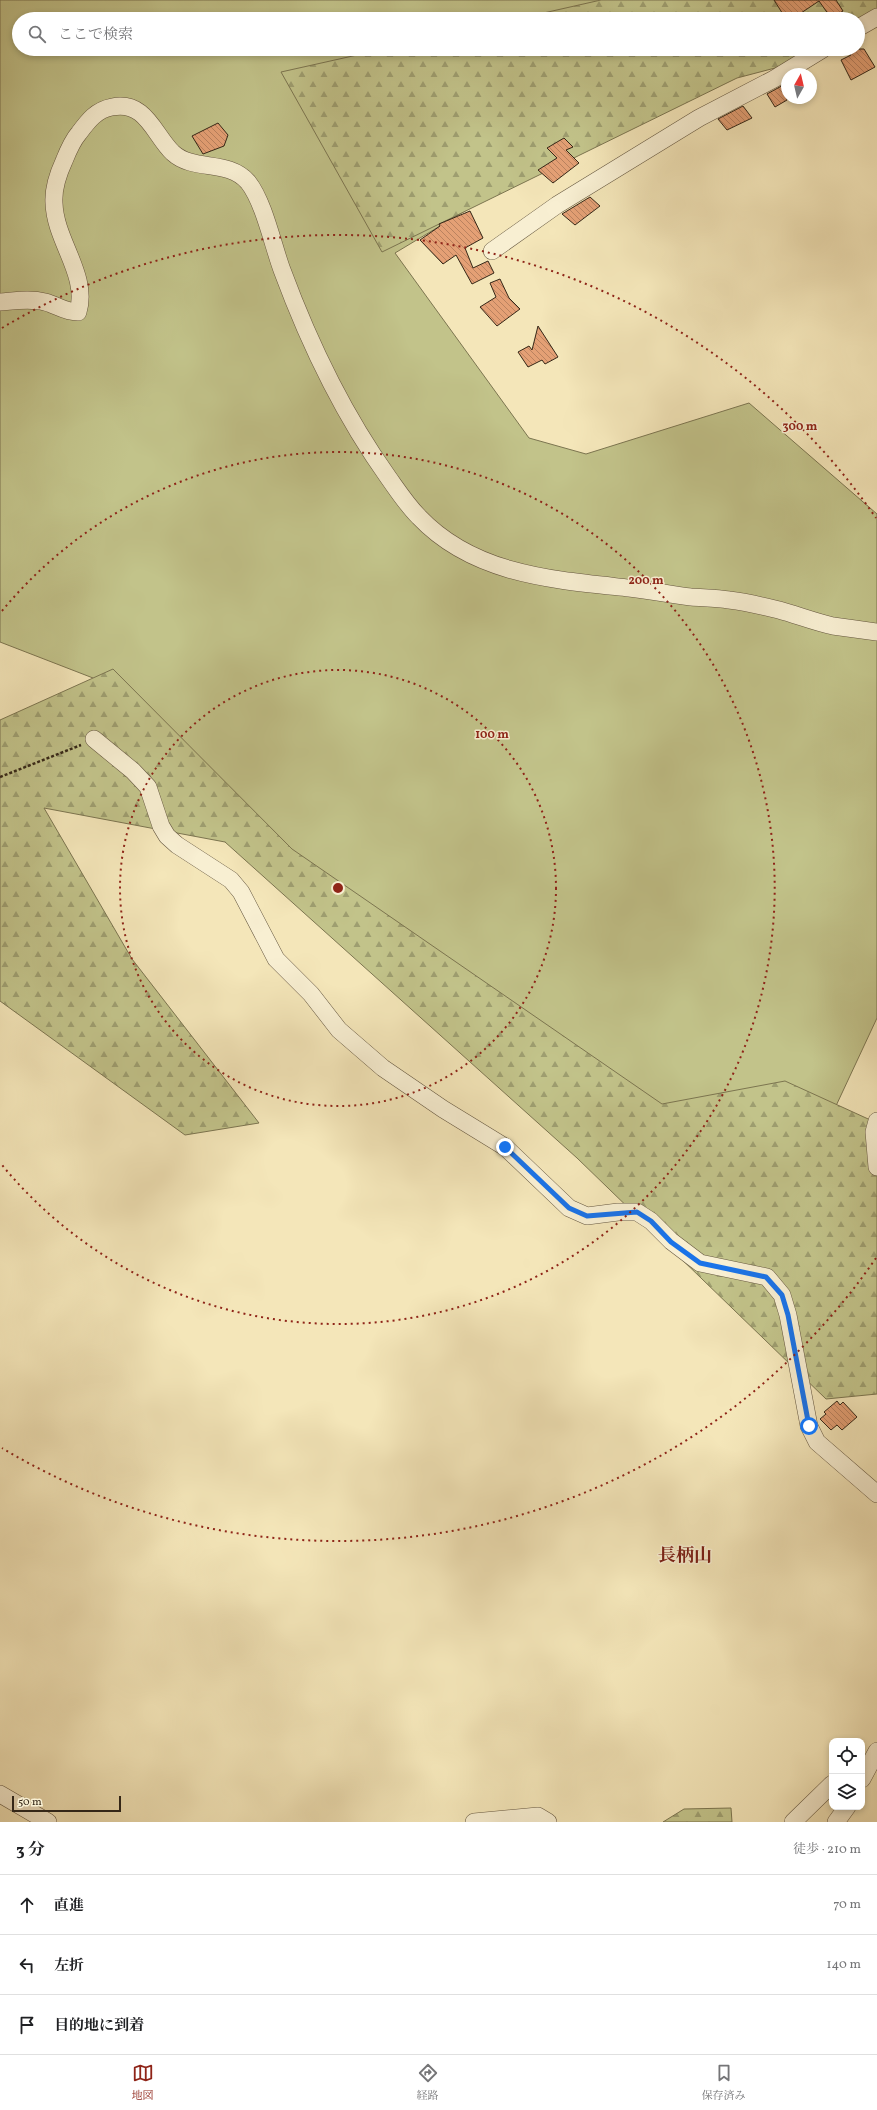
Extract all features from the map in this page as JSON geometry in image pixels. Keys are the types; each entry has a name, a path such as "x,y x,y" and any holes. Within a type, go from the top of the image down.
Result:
{"street":[{"path":"865,24 877,17"},
{"path":"492,251 557,205 699,118 774,79 812,56"},
{"path":"0,302 22,300 45,302 67,312 78,312 82,298 79,284 58,224 54,203 56,178 73,140 93,115 107,108 118,106 129,107 142,113 174,153 185,160 225,168 239,173 250,185 258,201 282,269 312,344 336,393 371,453 418,517 436,533 460,550 494,565 518,573 559,581 633,588 690,597 727,599 777,609 832,625 877,632"},
{"path":"94,739 133,771 148,787 161,826 167,836 177,845 231,880 240,892 276,959 311,994 339,1030 383,1068 443,1109 505,1147 569,1208 587,1216 637,1212 651,1221 671,1242 700,1263 766,1277 782,1295 788,1315 809,1426 817,1442 877,1494"},
{"path":"877,1121 874,1132 877,1167"},
{"path":"864,1774 870,1759"},
{"path":"793,1822 829,1787"},
{"path":"0,1794 48,1822"},
{"path":"836,1822 845,1810"},
{"path":"474,1822 538,1816 548,1822"}],"path":[{"path":"0,778 62,754 94,739"}],"green space":[{"path":"0,0 817,0 797,12 12,12 12,56 723,56 395,253 529,438 586,454 749,403 877,514 877,1018 807,1168 613,1144 93,678 0,642"},
{"path":"601,0 877,0 877,19 865,19 865,12 548,12"},
{"path":"353,56 821,56 737,78 382,252 281,72"},
{"path":"113,669 292,849 662,1104 785,1081 877,1123 877,1394 826,1399 577,1158 225,842 44,808 132,959 259,1123 185,1135 0,1001 0,720"},
{"path":"731,1808 732,1822 663,1822 684,1809"}],"building":[{"path":"774,0 836,0 843,11 827,12 819,1 802,12 782,12"},
{"path":"865,51 875,67 851,80 841,60 849,56 865,56"},
{"path":"781,86 781,104 775,107 767,94"},
{"path":"743,106 752,118 727,130 718,119"},
{"path":"218,123 228,135 224,146 203,154 192,136"},
{"path":"564,138 573,147 566,150 579,163 553,183 538,170 557,158 547,148"},
{"path":"590,197 600,206 575,225 562,214"},
{"path":"470,211 483,238 465,248 473,268 488,261 494,273 472,284 456,255 443,264 420,240 440,226 439,224"},
{"path":"500,279 509,298 520,309 497,326 480,307 496,297 490,283"},
{"path":"538,326 558,357 545,364 542,360 528,367 518,352 529,346 532,350"},
{"path":"837,1401 840,1405 843,1402 857,1417 842,1430 837,1425 831,1430 820,1419 826,1414 824,1412"}],"district":[{"name":"長柄山","path":"685,1555"}],"route":[{"path":"505,1147 569,1208 587,1216 618,1212 637,1212 651,1221 671,1242 700,1263 766,1277 782,1295 788,1315 809,1426"}]}
